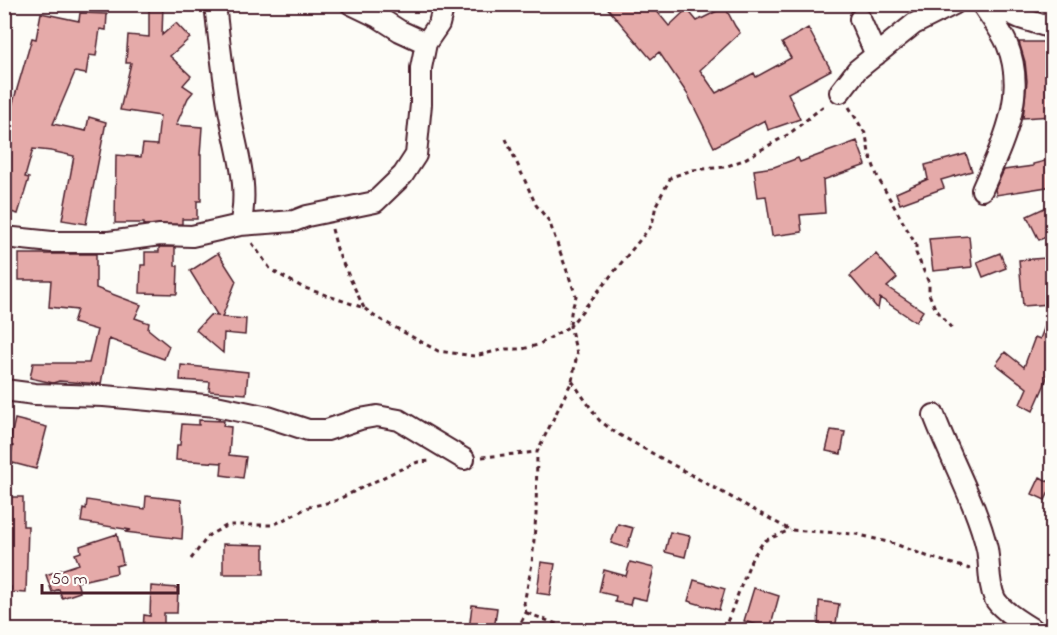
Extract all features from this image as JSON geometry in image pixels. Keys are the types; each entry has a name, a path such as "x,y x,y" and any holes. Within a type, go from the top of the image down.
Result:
{"street":[{"path":"215,4 229,107 242,165 244,197 240,225"},
{"path":"351,4 426,43"},
{"path":"4,237 52,242 109,242 160,235 192,236 240,225 294,221 307,216 375,202 403,175 416,155 421,104 420,79 426,43 439,24 444,4"},
{"path":"840,92 857,70 914,24 954,4"},
{"path":"982,4 1006,42 1013,62 1014,92 1006,136 982,190"},
{"path":"989,4 1020,18 1053,28"},
{"path":"860,19 876,55"},
{"path":"4,390 216,406 258,414 308,430 327,430 360,418 377,416 399,420 464,459"},
{"path":"934,415 987,549 995,600 1020,622 1034,630"}],"path":[{"path":"240,225 271,270 302,287 364,308 374,316 438,351 459,355 489,354 506,349 538,345 570,326 652,225 656,205 670,177 693,170 725,167 763,151 811,117 840,92 866,135 869,153 878,178 916,245 916,253 929,284 929,294 935,308 953,330"},
{"path":"506,139 536,205 549,221 576,296 570,326 577,354 572,381 537,452 536,515 532,564 524,603 526,613 517,630"},
{"path":"328,212 338,253 364,308"},
{"path":"572,381 599,420 616,433 790,530 856,534 895,544 959,567 989,573"},
{"path":"191,559 208,535 228,525 273,525 309,507 353,494 418,462 537,452"},
{"path":"724,630 752,558 764,541 790,530"},
{"path":"526,613 573,630"}],"building":[{"path":"149,4 163,4 162,35 176,23 190,38 170,56 191,76 183,85 193,92 176,125 202,127 201,201 197,201 197,219 182,219 182,224 115,223 116,155 141,157 143,144 157,145 160,116 120,110 131,63 126,63 128,35 149,37"},
{"path":"604,4 651,4 669,26 687,9 697,21 725,7 740,33 700,70 716,93 754,73 756,77 791,58 782,43 808,28 831,70 788,93 800,119 768,130 765,120 714,147 688,95 659,52 651,59"},
{"path":"41,13 79,21 80,13 107,14 106,30 100,29 96,56 89,55 86,74 75,72 53,124 86,131 89,117 106,122 86,224 62,220 74,156 51,151 33,149 25,177 29,178 18,214 4,210 4,137 32,38 36,39"},
{"path":"1019,42 1053,42 1053,72 1048,72 1052,116 1023,118 1027,81 1025,62"},
{"path":"857,141 866,165 823,180 825,213 800,215 802,232 772,236 766,196 758,197 754,170 774,167 798,158 800,162"},
{"path":"966,154 972,171 941,180 944,188 900,204 896,193 928,179 925,165"},
{"path":"1053,159 1053,186 996,195 995,189 1004,170 1033,166 1033,164"},
{"path":"1053,204 1053,234 1039,240 1027,216"},
{"path":"969,236 972,267 933,271 929,239"},
{"path":"159,247 175,247 175,266 178,266 177,294 140,293 141,265 145,265 145,252 159,252"},
{"path":"218,253 236,281 222,317 246,319 245,335 224,333 223,353 196,330 210,315 218,316 190,271"},
{"path":"1000,253 1006,268 983,277 977,262"},
{"path":"19,254 96,254 96,288 141,305 135,318 149,323 148,329 169,346 164,359 109,339 101,384 59,381 53,383 30,378 33,363 89,363 97,330 73,323 77,310 49,307 51,280 19,280"},
{"path":"876,254 897,278 887,287 923,311 916,322 880,298 878,309 850,276"},
{"path":"1046,258 1050,304 1023,306 1019,260"},
{"path":"1051,310 1053,310 1053,359 1033,411 1020,404 1027,388 996,364 1005,352 1024,367 1035,337 1040,339"},
{"path":"181,365 248,372 246,394 209,391 210,382 180,380"},
{"path":"15,419 47,427 36,469 9,462 13,446 9,445"},
{"path":"199,420 224,421 223,426 231,427 229,455 246,457 243,478 221,475 222,463 176,460 182,424 199,425"},
{"path":"831,430 845,432 841,454 826,451"},
{"path":"1040,477 1053,484 1045,500 1032,494"},
{"path":"146,496 181,500 182,539 125,532 131,530 81,522 87,500 145,509"},
{"path":"4,497 23,497 23,526 28,526 26,593 11,592 11,587 4,587"},
{"path":"618,524 633,528 627,548 611,543"},
{"path":"670,532 690,536 685,557 665,552"},
{"path":"117,534 123,564 116,566 117,573 77,582 80,592 62,598 59,589 52,592 46,575 79,564 75,554 81,552 80,546"},
{"path":"223,544 264,545 264,574 223,574"},
{"path":"541,562 555,564 550,595 537,593"},
{"path":"630,562 654,568 646,600 632,597 630,605 615,602 616,596 599,592 604,570 626,576"},
{"path":"694,580 725,589 719,610 688,601"},
{"path":"151,586 178,588 177,613 164,613 164,630 143,630 144,615 150,616"},
{"path":"754,588 779,596 770,629 744,621"},
{"path":"819,601 839,604 835,630 818,630"},
{"path":"472,605 497,608 494,630 469,630"}]}
